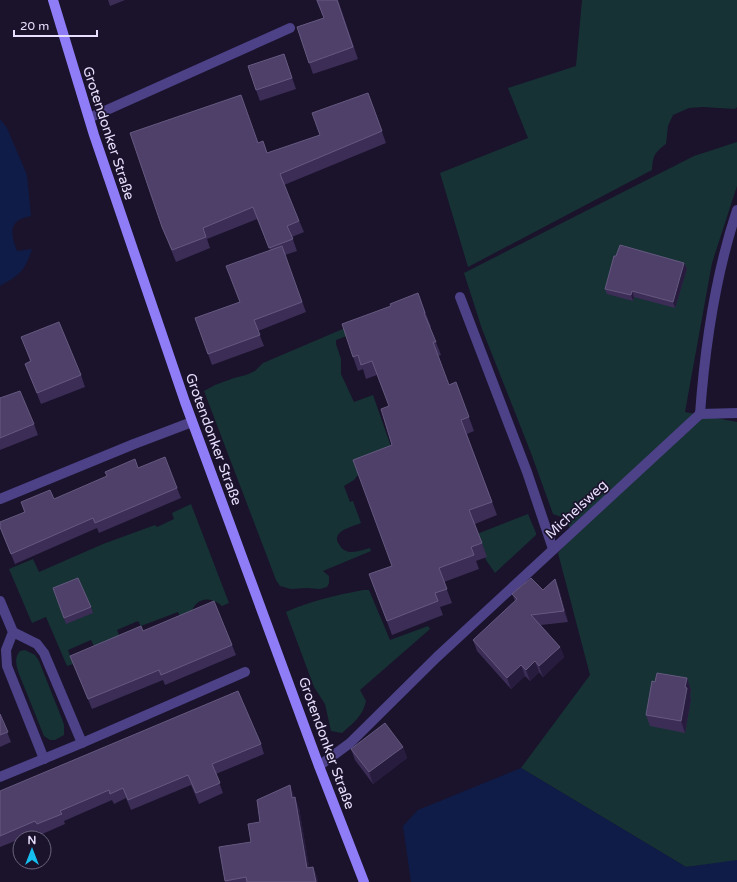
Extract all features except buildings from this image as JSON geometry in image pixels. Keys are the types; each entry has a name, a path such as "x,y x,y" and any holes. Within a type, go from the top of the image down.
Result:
{"main road":[{"name":"Grotendonker Straße","path":"53,0 89,118 192,422 319,766 364,882"}],"street":[{"path":"89,118 290,28"},
{"path":"737,210 726,243 708,332 703,366 700,414 737,413"},
{"path":"460,297 527,472 553,549"},
{"name":"Michelsweg","path":"319,766 350,742 437,657 700,414"},
{"path":"0,499 192,422"},
{"path":"0,601 13,632 37,644 44,653 82,743"},
{"path":"13,632 6,650 7,666 44,759"},
{"path":"0,777 245,672"}],"green space":[{"path":"582,0 737,0 737,107 735,109 703,107 689,108 673,115 668,126 666,144 655,155 652,170 468,267 440,173 528,138 508,88 576,66"},
{"path":"737,142 737,186 712,263 685,412 737,422 737,862 686,867 521,768 590,675 558,553 574,535 564,518 553,514 531,453 482,329 464,273 694,156"},
{"path":"385,311 390,320 336,340 341,359 341,374 354,402 373,395 395,458 362,470 354,480 344,486 350,502 353,501 361,523 345,529 338,535 337,540 345,551 353,552 370,548 371,551 323,571 329,576 329,583 327,587 320,589 291,589 280,586 276,580 204,391 215,385 246,375 255,371 263,363"},
{"path":"191,504 229,603 222,606 213,600 204,600 196,604 191,614 182,621 178,612 141,626 138,621 117,630 121,640 96,650 91,640 68,650 73,664 67,666 46,617 32,623 9,569 33,559 39,572 103,544 155,525 157,527 174,519 172,513"},
{"path":"528,514 536,535 495,573 486,560 477,534"},
{"path":"369,590 390,640 428,626 430,629 360,690 366,701 363,711 354,722 342,733 331,731 325,704 314,687 286,612 324,599"},
{"path":"25,650 35,655 39,661 64,725 64,735 55,740 50,740 44,736 16,665 16,659 20,651"}],"water":[{"path":"0,119 7,128 27,175 31,216 18,221 15,224 12,233 13,238 17,251 32,249 27,263 21,272 0,286"},
{"path":"521,768 686,867 737,860 737,882 411,882 403,826 418,810"}]}
